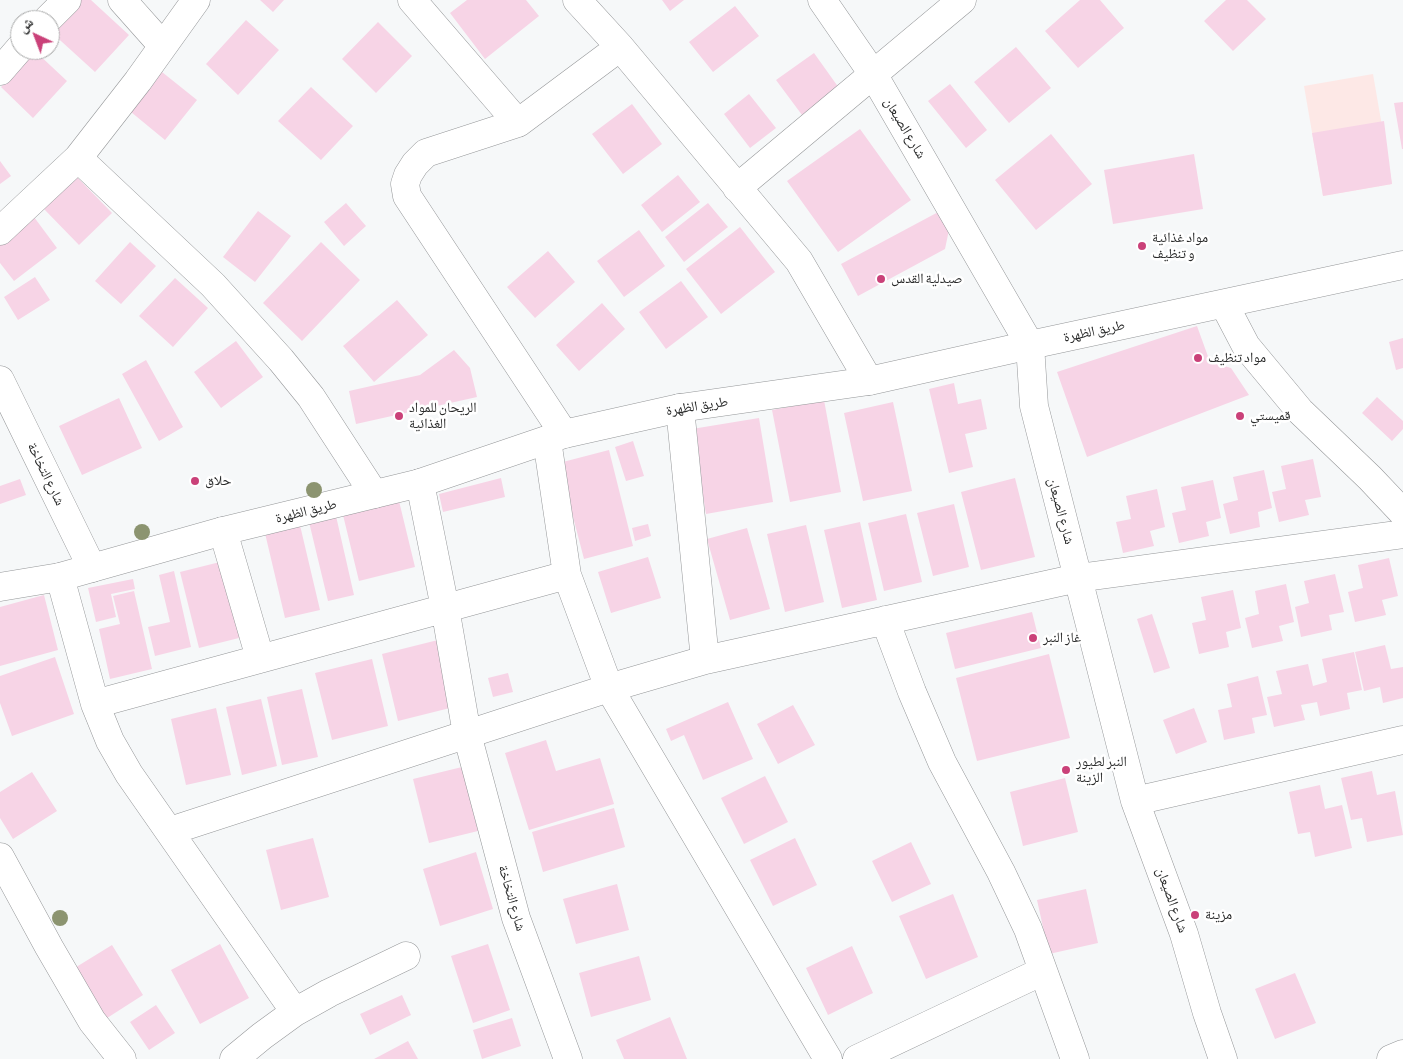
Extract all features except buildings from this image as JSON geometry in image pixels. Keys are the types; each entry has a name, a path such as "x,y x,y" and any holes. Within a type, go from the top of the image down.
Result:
{"street":[{"path":"58,10 67,0"},
{"path":"122,0 162,46"},
{"path":"0,230 78,158 138,82 196,0"},
{"path":"412,0 518,124"},
{"path":"577,0 620,47 799,261 869,381"},
{"name":"شارع الصيعان","path":"822,0 873,74 1030,344 1034,406 1135,801 1184,934 1206,1013 1223,1059"},
{"path":"737,188 962,0"},
{"path":"620,47 518,124 426,153 415,164 408,175 406,196 556,437 567,575 609,688 828,1059"},
{"path":"0,71 10,60"},
{"path":"78,158 213,285 281,360 311,397 374,494"},
{"name":"طريق الظهرة","path":"0,588 60,577 223,531 420,483 556,437 680,408 869,381 1030,344 1403,265"},
{"path":"1224,304 1246,346 1300,411 1370,478 1403,513"},
{"name":"شارع التخاخة","path":"0,380 92,568"},
{"path":"680,408 705,660"},
{"name":"شارع التخاخة","path":"420,483 445,608 467,734 516,918 568,1059"},
{"path":"223,531 260,658"},
{"path":"170,831 609,688 705,660 1078,578 1403,534"},
{"path":"96,704 567,575"},
{"path":"60,577 96,704 110,741 129,774 295,1012"},
{"path":"885,620 935,746 1001,872 1028,929 1075,1059"},
{"path":"1135,801 1403,740"},
{"path":"0,857 92,1021 122,1059"},
{"path":"234,1059 295,1012 329,993 406,956"},
{"path":"857,1059 1043,971"},
{"path":"1391,1059 1403,1054"}],"shaded area":[{"path":"1373,74 1392,184 1323,196 1304,86"}],"place":[{"name":"مواد غذائية و تنظيف","path":"1142,246"},
{"name":"صيدلية القدس","path":"881,279"},
{"name":"مواد تنظيف","path":"1198,358"},
{"name":"الريحان للمواد الغذائية","path":"399,416"},
{"name":"قميستي","path":"1240,416"},
{"name":"حلاق","path":"195,481"},
{"name":"غاز النبر","path":"1033,638"},
{"name":"النبر لطيور الزينة","path":"1066,770"},
{"name":"مزينة","path":"1195,915"}]}
